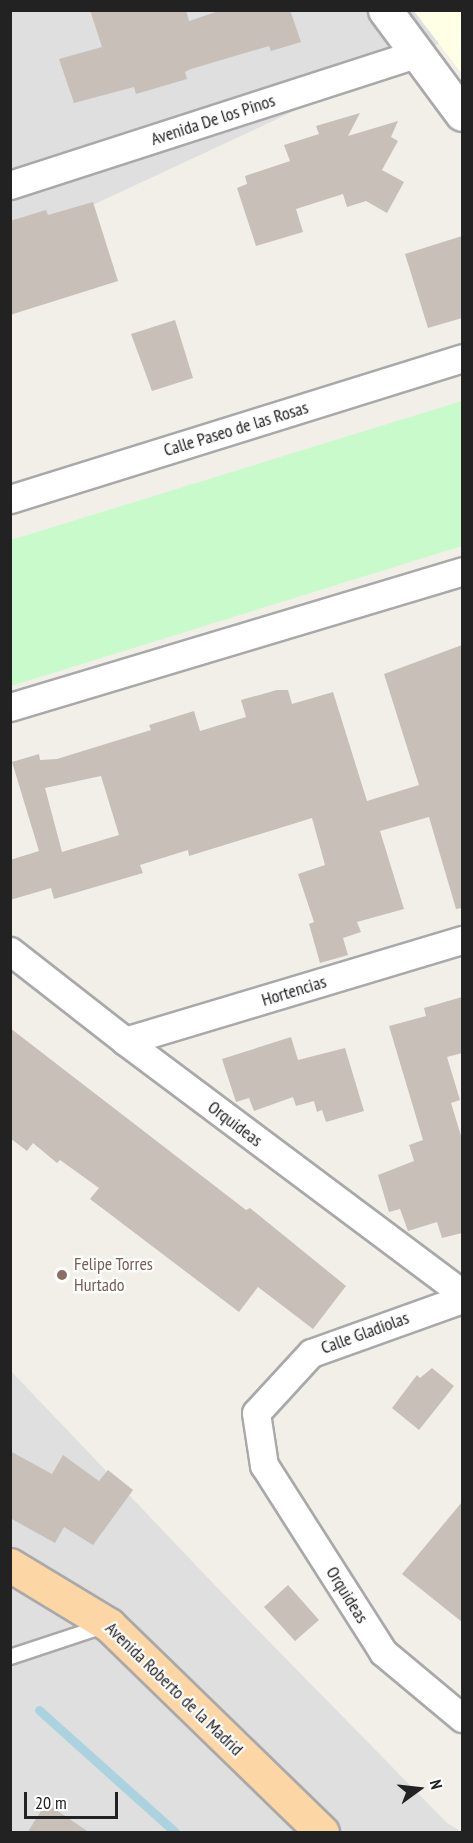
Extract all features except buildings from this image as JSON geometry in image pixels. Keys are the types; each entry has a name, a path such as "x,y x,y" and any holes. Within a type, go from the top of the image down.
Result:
{"main road":[{"name":"Avenida Roberto de la Madrid","path":"10,1565 109,1625 322,1833"}],"street":[{"path":"385,10 415,54 462,114"},
{"name":"Avenida De los Pinos","path":"10,185 415,54"},
{"name":"Calle Paseo de las Rosas","path":"10,499 462,358"},
{"path":"10,707 462,571"},
{"name":"Hortencias","path":"124,1041 462,940"},
{"name":"Orquideas","path":"10,951 124,1041 462,1293"},
{"name":"Calle Gladiolas","path":"256,1413 310,1353 462,1299"},
{"name":"Orquideas","path":"256,1413 264,1466 383,1652 462,1718"}],"lane":[{"path":"10,1657 109,1625"}],"shaded area":[{"path":"10,11 462,11 462,33 11,243"},
{"path":"414,11 462,11 462,74"},
{"path":"10,1370 251,1623 447,1823 462,1832 11,1832"}],"green space":[{"path":"462,401 462,546 11,686 11,540"}],"waterway":[{"path":"39,1710 175,1832"}],"place":[{"name":"Felipe Torres Hurtado","path":"62,1275"}]}
